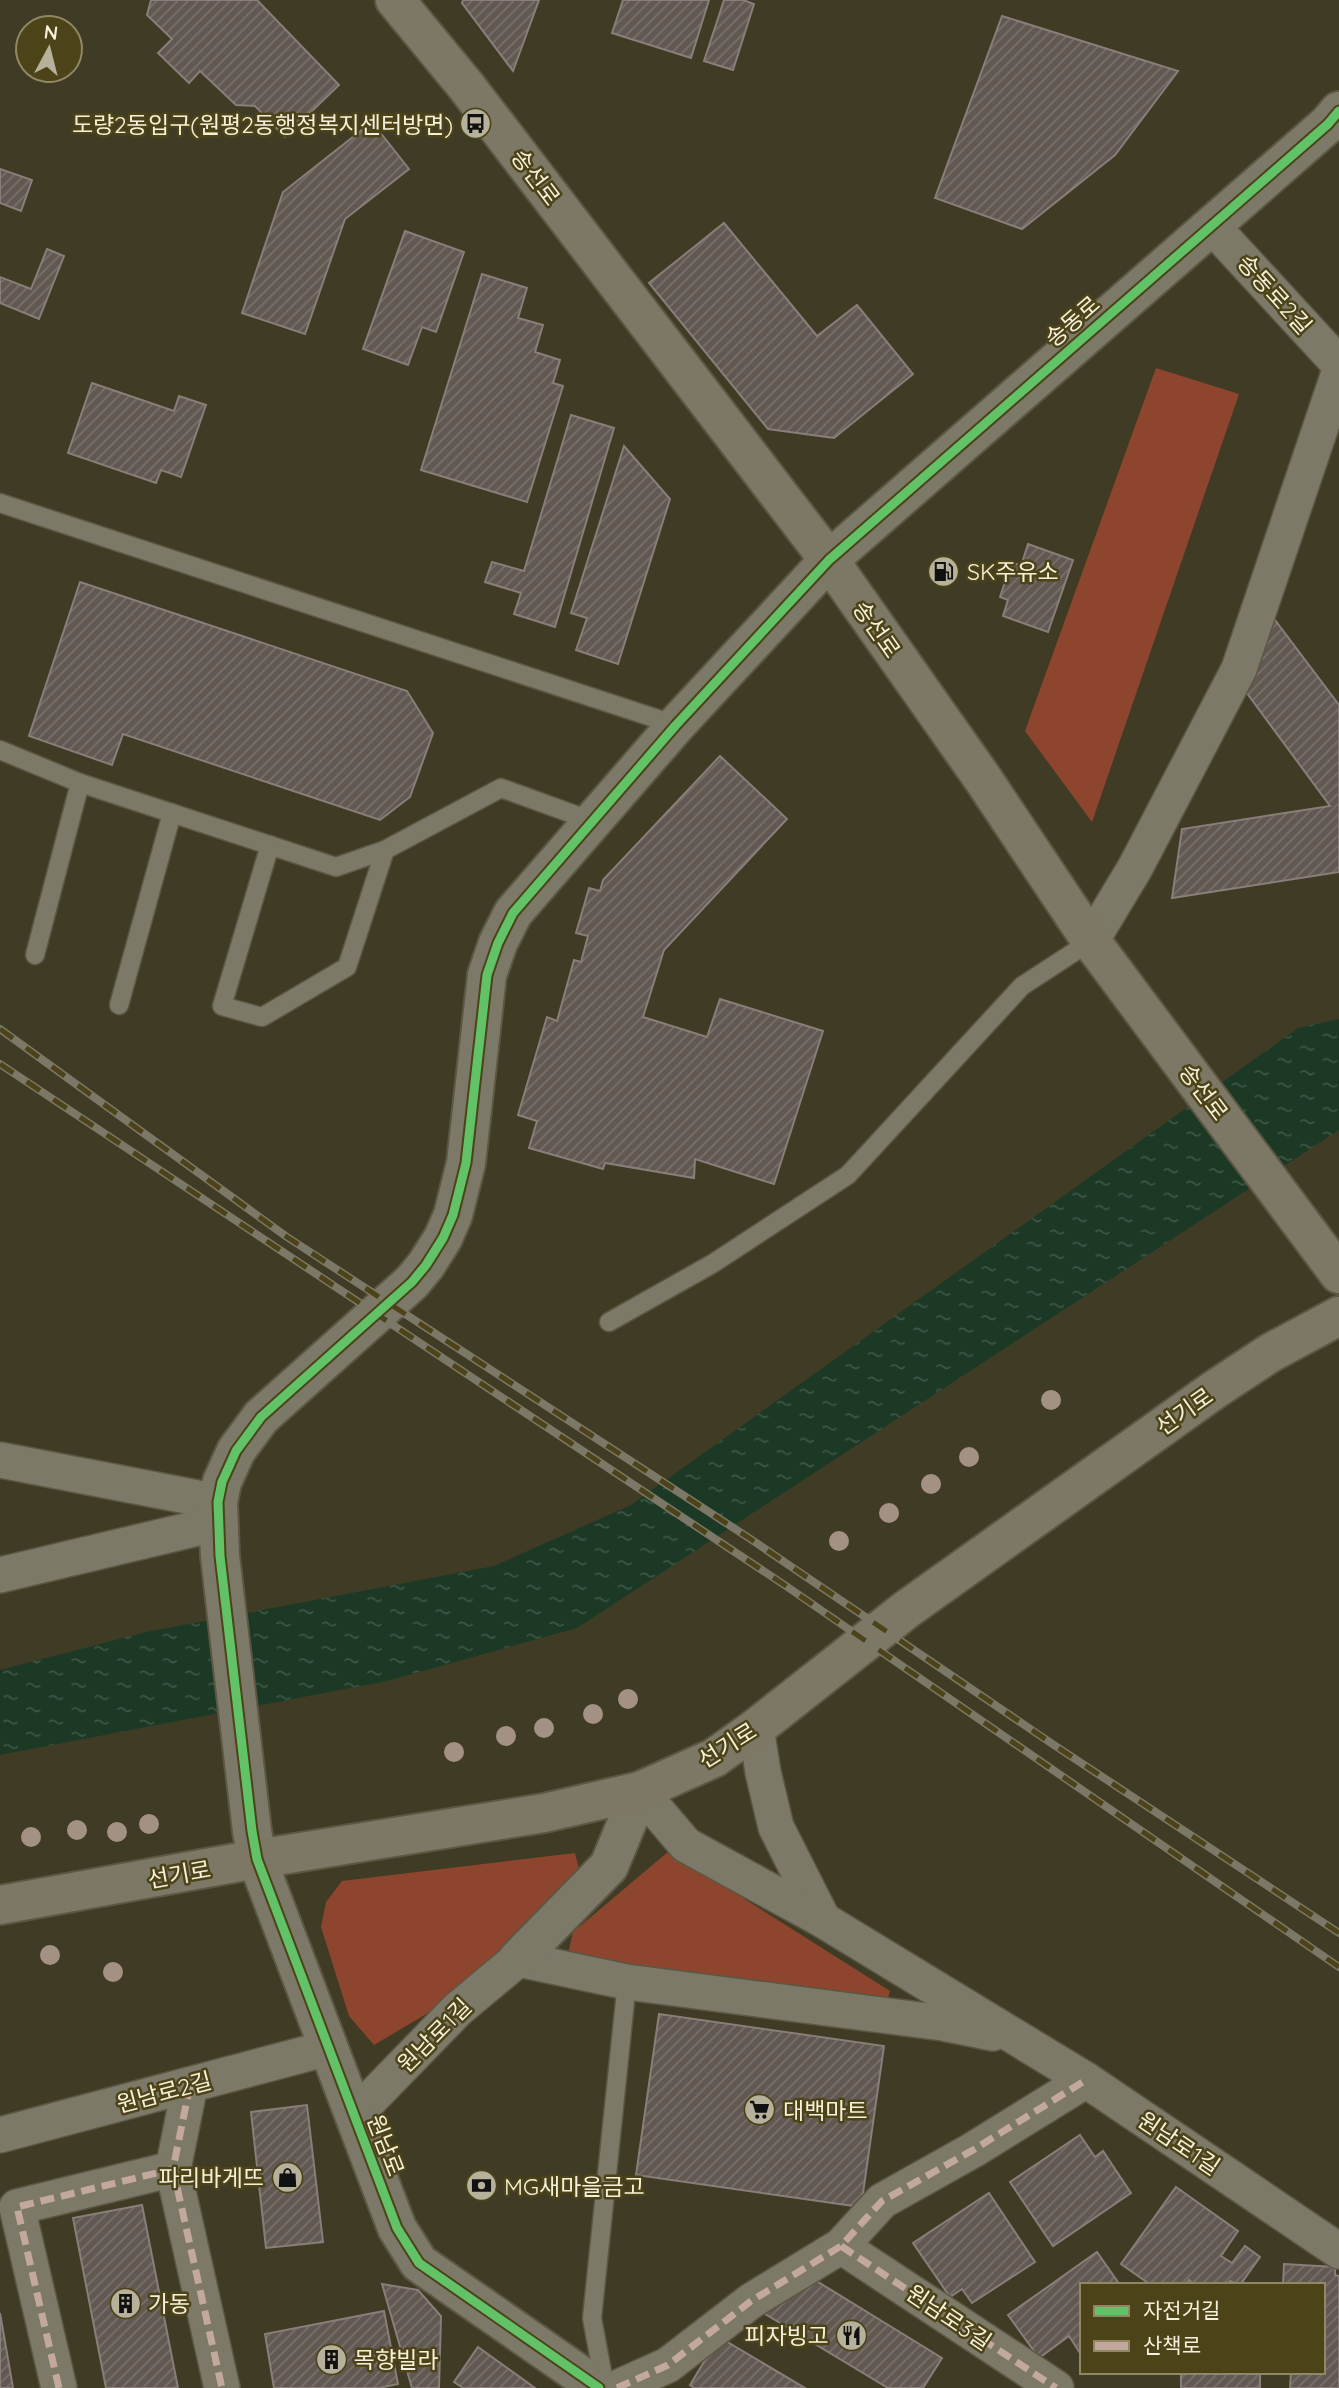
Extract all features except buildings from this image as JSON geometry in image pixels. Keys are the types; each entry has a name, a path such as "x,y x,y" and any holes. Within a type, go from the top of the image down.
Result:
{"main road":[{"name":"송선로","path":"395,0 466,86 829,560 983,779 1091,941 1339,1274"},
{"name":"선기로","path":"0,1905 254,1845 544,1813 639,1791 714,1758 757,1728 906,1609 1202,1398 1270,1353 1339,1315"}],"street":[{"name":"송동로","path":"592,821 676,724 829,560 1328,124 1339,111"},
{"name":"송동로2길","path":"1212,225 1339,364"},
{"path":"1091,941 1135,868 1239,669 1339,373"},
{"name":"원남로","path":"592,821 513,914 498,943 487,975 466,1163 460,1194 443,1237 412,1282 261,1417 245,1437 230,1464 222,1482 218,1512 220,1556 254,1845 397,2228 419,2263 599,2388"},
{"path":"0,1460 218,1512"},
{"path":"0,1575 218,1512"},
{"path":"757,1728 775,1827 823,1920"},
{"path":"518,1959 608,1866 639,1791"},
{"name":"원남로1길","path":"639,1791 686,1845 823,1920 1086,2080 1339,2250"},
{"path":"518,1959 627,1982 943,2023 1017,2038"},
{"name":"원남로1길","path":"354,2116 457,2010 518,1959"},
{"name":"원남로2길","path":"0,2135 328,2048"},
{"path":"617,2388 668,2365 751,2301 841,2246 882,2201 973,2150 1086,2080"},
{"path":"190,2085 173,2169 222,2388"},
{"path":"59,2388 17,2207 173,2169"},
{"name":"원남로3길","path":"841,2246 1056,2388"}],"lane":[{"path":"0,503 676,724"},
{"path":"0,750 80,783 336,867 385,850 501,788 592,821"},
{"path":"35,955 80,783"},
{"path":"120,1005 172,813"},
{"path":"270,845 222,1006 262,1017 347,967 385,850"},
{"path":"609,1322 712,1264 848,1175 1022,986 1091,941"},
{"path":"605,2388 592,2318 627,1982"}],"shaded area":[{"path":"1156,368 1239,394 1092,822 1025,731"},
{"path":"669,1851 890,1991 886,2005 567,1958 573,1932"},
{"path":"575,1853 580,1873 511,1951 438,2007 374,2045 349,2016 321,1927 326,1902 342,1881"}],"water":[{"path":"1339,1019 1339,1130 577,1628 387,1681 0,1755 0,1670 146,1632 494,1566 631,1505 1298,1028"}],"railway":[{"path":"0,1029 287,1237 749,1538 1054,1745 1339,1933"},
{"path":"0,1064 786,1586 1339,1967"}],"marked path":[{"path":"617,2388 668,2365 751,2301 841,2246 882,2201 973,2150 1086,2080"},
{"path":"190,2085 173,2169 222,2388"},
{"path":"59,2388 17,2207 173,2169"},
{"path":"841,2246 1056,2388"}],"cycle path":[{"path":"599,2388 419,2263 397,2228 257,1859 220,1556 218,1502 222,1482 236,1451 261,1417 412,1282 443,1238 453,1215 466,1163 487,975 498,943 513,913 676,725 829,560 1328,124 1339,111"}],"place":[{"name":"도량2동입구(원평2동행정복지센터방면)","path":"476,124"},
{"name":"SK주유소","path":"944,571"},
{"name":"대백마트","path":"760,2110"},
{"name":"파리바게뜨","path":"287,2177"},
{"name":"MG새마을금고","path":"481,2186"},
{"name":"가동","path":"125,2303"},
{"name":"피자빙고","path":"852,2335"},
{"name":"목향빌라","path":"331,2359"}]}
